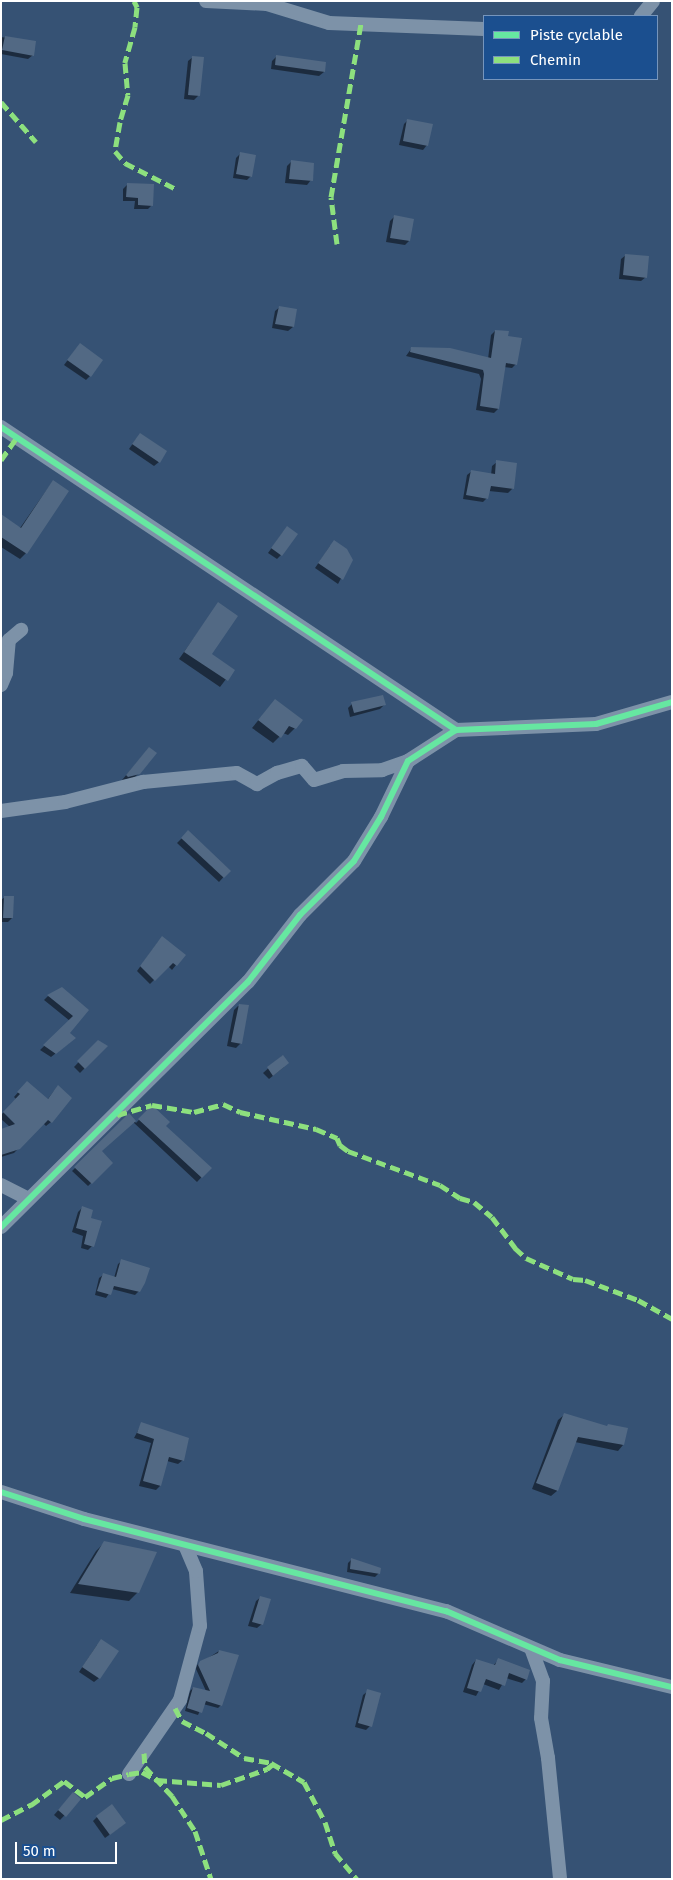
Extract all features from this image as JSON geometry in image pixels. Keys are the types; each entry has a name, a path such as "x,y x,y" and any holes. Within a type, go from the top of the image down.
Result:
{"street":[{"path":"206,1 267,4 329,24 483,29"},
{"path":"642,15 653,1"},
{"path":"1,427 456,730"},
{"path":"1,685 6,673 9,640 21,630"},
{"path":"1,811 65,802 142,782 237,773 257,784 278,773 302,766 314,780 342,770 382,770 408,761 456,730 596,724 672,702"},
{"path":"1,1227 248,982 300,915 354,861 381,817 408,761"},
{"path":"1,1185 29,1198"},
{"path":"1,1492 84,1519 446,1611 560,1660 672,1687"},
{"path":"129,1774 180,1700 200,1626 196,1570 185,1545"},
{"path":"531,1648 543,1681 541,1718 548,1758 560,1879"}],"building":[{"path":"5,36 36,41 34,56 2,50"},
{"path":"276,55 326,62 325,72 275,65"},
{"path":"192,56 204,57 200,96 188,95"},
{"path":"407,119 433,124 428,146 403,141"},
{"path":"240,152 256,155 252,177 236,174"},
{"path":"291,160 314,163 313,181 289,179"},
{"path":"127,183 154,184 153,206 138,205 138,198 126,197"},
{"path":"394,215 414,219 410,241 390,238"},
{"path":"625,254 649,256 647,278 623,275"},
{"path":"279,306 297,309 294,327 275,324"},
{"path":"495,330 509,331 508,336 522,338 517,365 506,363 499,409 480,406 483,370 410,352 411,347 450,348 491,358"},
{"path":"80,343 103,360 91,377 67,360"},
{"path":"140,433 167,451 160,463 132,444"},
{"path":"496,460 517,463 514,489 491,486 488,499 466,495 471,470 495,474"},
{"path":"53,480 69,491 27,554 1,537 1,514 21,528"},
{"path":"287,526 298,534 282,556 271,548"},
{"path":"334,540 347,549 353,560 343,580 318,563"},
{"path":"218,602 238,616 212,654 235,670 228,681 184,652"},
{"path":"383,695 386,705 354,713 351,702"},
{"path":"275,699 303,720 296,729 289,726 281,738 258,720"},
{"path":"149,747 157,753 140,774 128,777 126,775"},
{"path":"188,830 231,871 224,878 181,838"},
{"path":"4,896 14,896 13,918 3,918"},
{"path":"162,936 186,955 177,966 173,963 155,981 140,966"},
{"path":"62,987 89,1010 70,1033 76,1038 56,1054 43,1045 73,1016 47,995"},
{"path":"239,1004 249,1005 242,1044 231,1042"},
{"path":"98,1040 108,1046 85,1069 77,1061"},
{"path":"283,1055 289,1063 273,1076 267,1067"},
{"path":"27,1081 48,1099 58,1085 72,1098 52,1123 48,1120 20,1149 1,1155 1,1129 15,1124 3,1112 20,1094 17,1092"},
{"path":"152,1105 170,1122 166,1126 212,1168 202,1178 138,1119"},
{"path":"129,1113 136,1121 102,1151 113,1163 92,1184 74,1167"},
{"path":"82,1206 93,1210 91,1218 102,1221 94,1247 84,1244 87,1231 76,1228"},
{"path":"121,1259 150,1268 140,1292 114,1286 111,1295 97,1291 103,1273 116,1277"},
{"path":"564,1413 607,1426 608,1424 628,1428 624,1445 578,1437 558,1491 536,1483"},
{"path":"141,1422 189,1438 184,1461 169,1457 161,1486 143,1481 154,1439 137,1433"},
{"path":"104,1541 157,1552 139,1593 78,1584"},
{"path":"351,1558 381,1568 380,1574 350,1569"},
{"path":"260,1596 271,1599 263,1625 252,1622"},
{"path":"101,1639 119,1651 100,1679 82,1667"},
{"path":"219,1650 239,1655 222,1706 206,1701 202,1713 187,1708 193,1687 210,1691 198,1665 200,1661 218,1653"},
{"path":"498,1658 530,1670 527,1680 509,1673 505,1686 486,1679 481,1692 467,1688 476,1659 495,1665"},
{"path":"367,1689 381,1693 372,1727 358,1723"},
{"path":"73,1792 81,1799 66,1817 58,1810"},
{"path":"112,1804 126,1823 110,1835 96,1816"}],"marked path":[{"path":"134,1 137,7 135,27 125,63 128,95 120,122 115,151 125,163 176,189"},
{"path":"337,244 331,197 361,24"},
{"path":"1,102 36,142"},
{"path":"1,460 17,437"},
{"path":"117,1115 152,1105 194,1112 223,1104 240,1112 316,1129 337,1138 340,1145 348,1151 440,1185 460,1198 474,1202 492,1217 515,1248 526,1258 573,1279 585,1280 638,1300 672,1319"},
{"path":"175,1708 182,1721 206,1733 244,1758 271,1763 304,1782 325,1822 335,1853 357,1879"},
{"path":"144,1753 145,1767 172,1796 195,1831 211,1879"},
{"path":"1,1820 31,1805 64,1781 85,1797 112,1778 129,1774 142,1772 157,1780 221,1785 267,1769 273,1764"}],"cycle path":[{"path":"1,427 456,730"},
{"path":"1,1227 248,982 300,915 354,861 381,817 408,761 456,730 596,724 672,702"},
{"path":"1,1492 84,1519 446,1611 560,1660 672,1687"}]}
